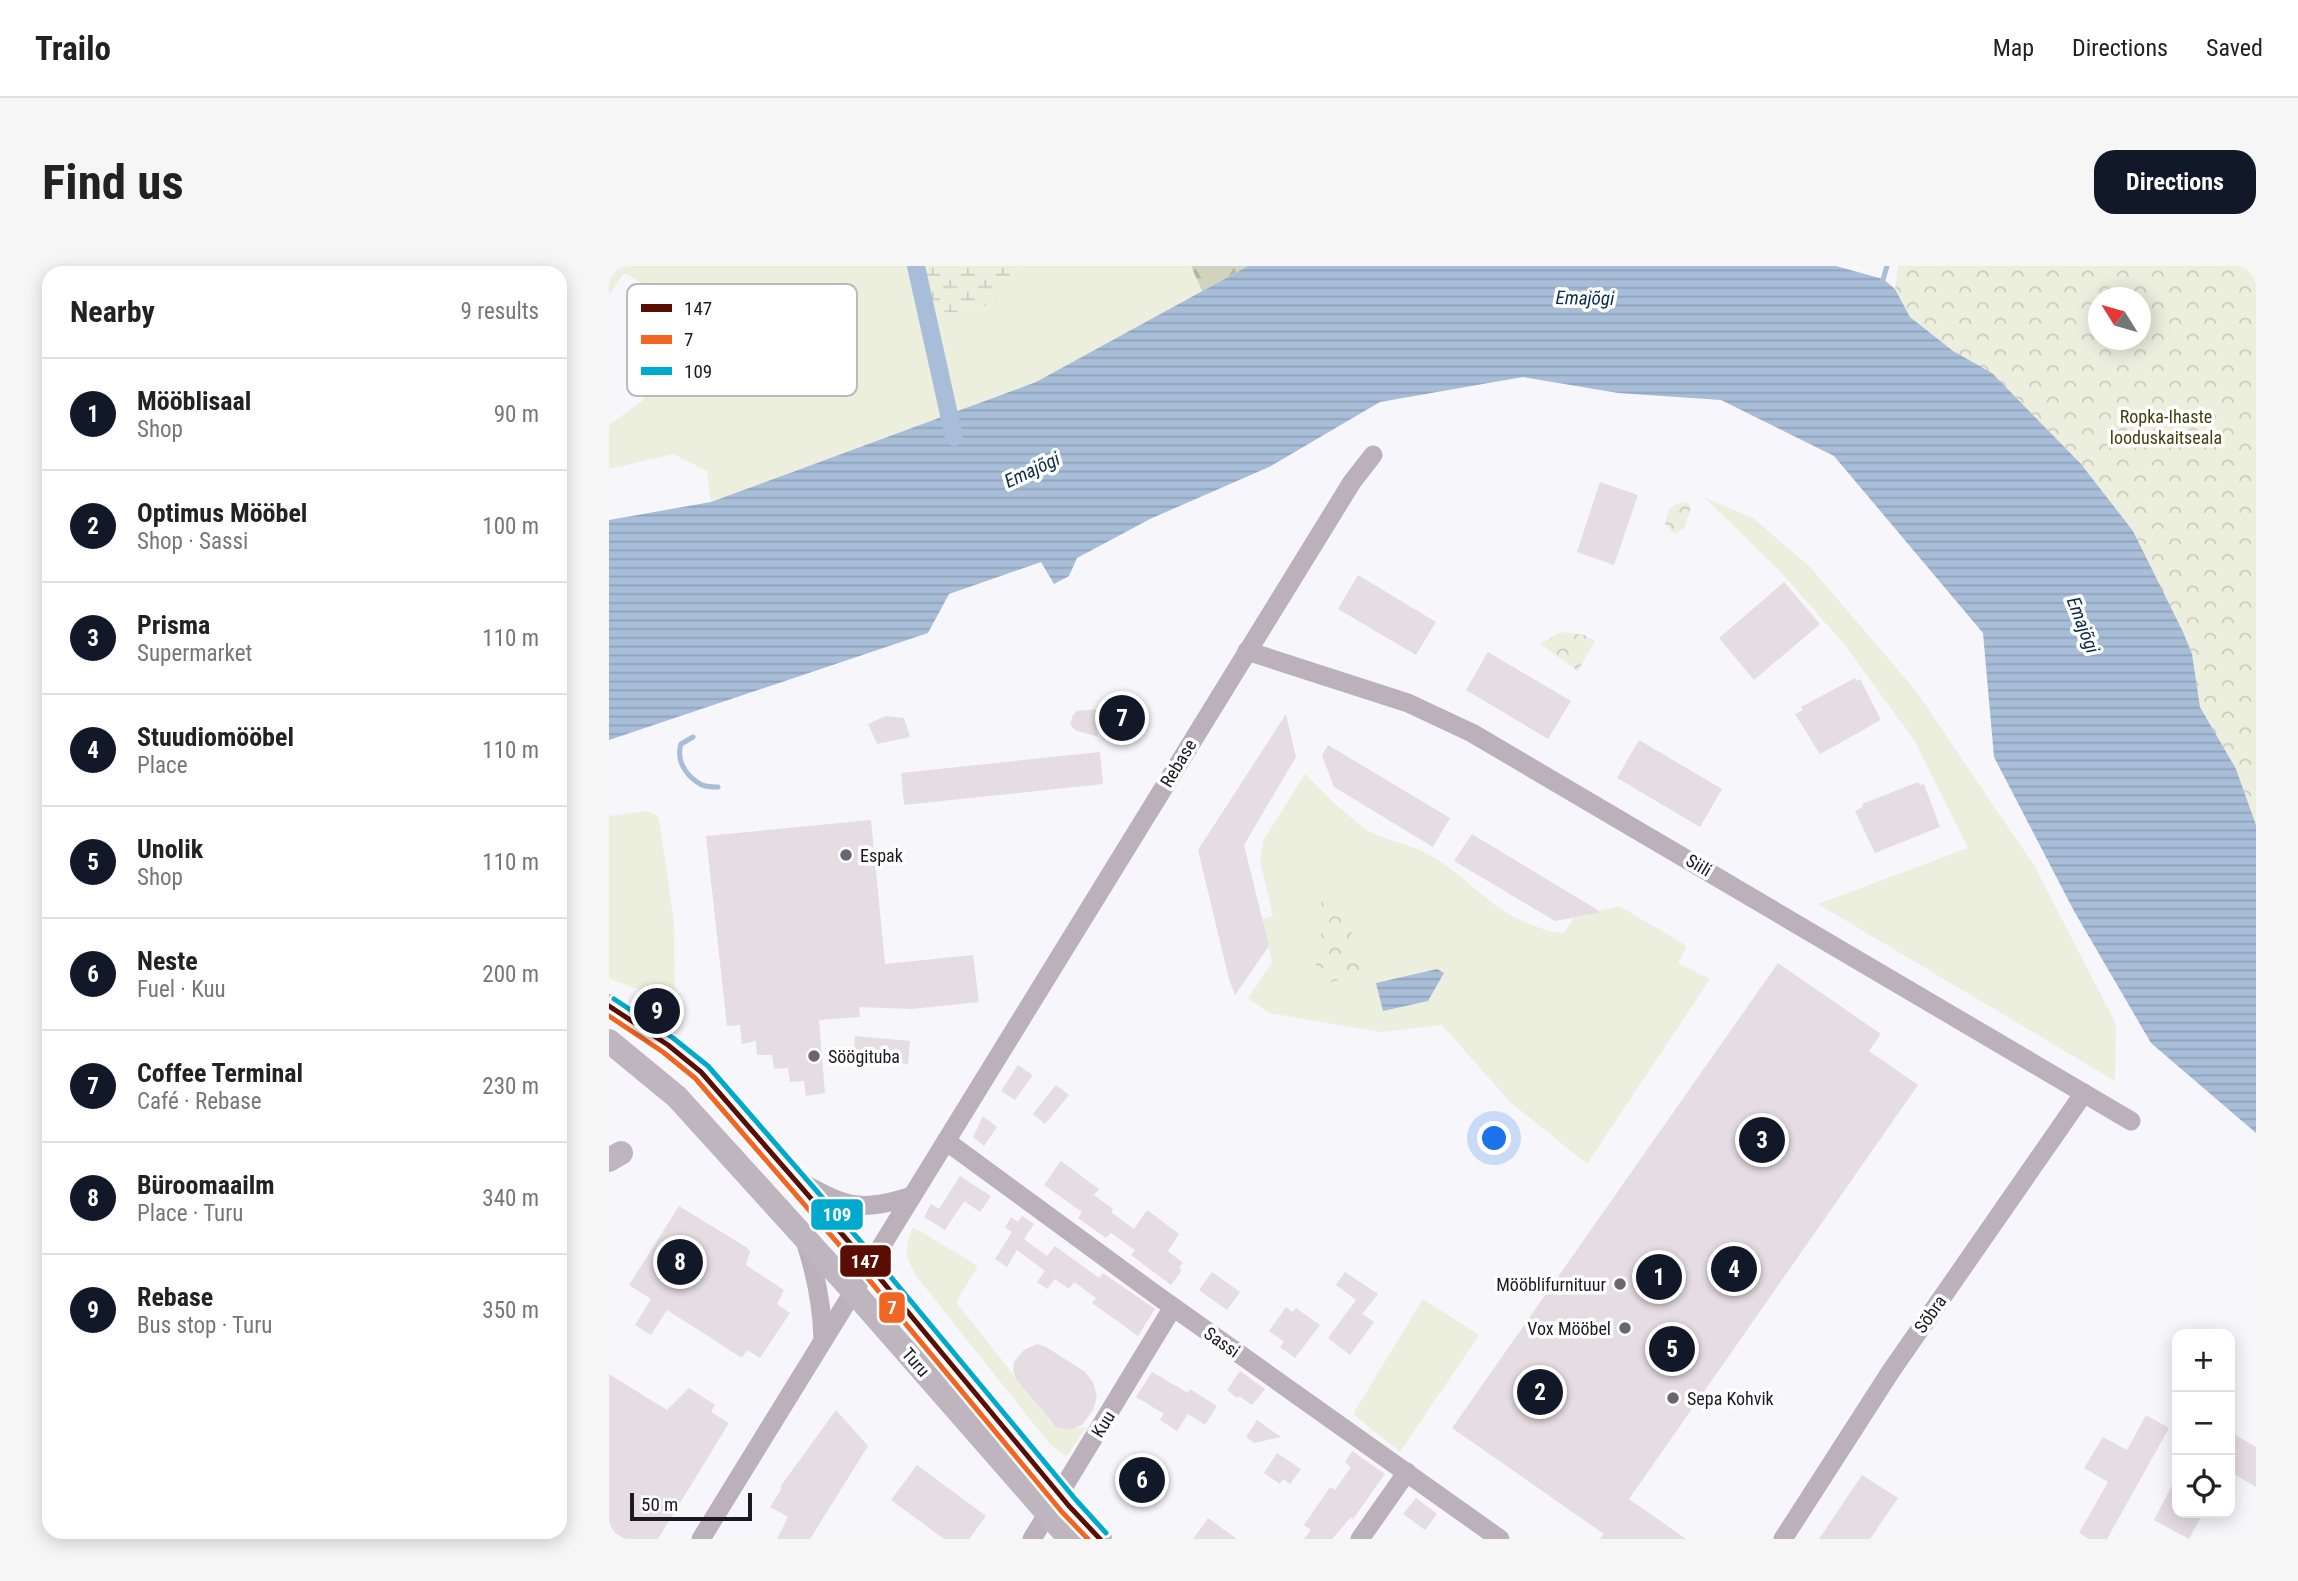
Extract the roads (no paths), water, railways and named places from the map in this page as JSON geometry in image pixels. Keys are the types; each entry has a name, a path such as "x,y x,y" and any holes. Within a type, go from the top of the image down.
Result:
{"main road":[{"name":"Turu","path":"609,1006 668,1045 702,1072 869,1264 1054,1505 1070,1539"},
{"name":"Turu","path":"609,1041 677,1097 878,1319 1054,1505 1100,1539"}],"street":[{"name":"Rebase","path":"701,1539 1247,651 1352,482 1373,454"},
{"name":"Siili","path":"1247,651 1408,703 1472,733 2131,1121"},
{"name":"Sõbra","path":"1783,1539 1891,1371 2084,1093"},
{"name":"Sassi","path":"946,1141 1173,1307 1500,1539"},
{"path":"793,1177 831,1198 862,1207 884,1205 912,1196"},
{"path":"804,1237 822,1306 823,1340"},
{"name":"Kuu","path":"1032,1539 1173,1307"},
{"path":"836,1318 878,1319"},
{"path":"1360,1539 1407,1472"}],"water":[{"name":"Emajõgi","path":"1248,266 1836,266 1883,279 1895,289 1910,317 1953,351 1992,373 2081,464 2133,531 2183,632 2192,654 2200,707 2236,769 2256,825 2256,1133 2151,1043 2074,911 1994,757 1983,633 1834,456 1721,400 1618,393 1523,377 1380,402 1269,467 1150,519 1077,558 1069,576 1054,584 1041,562 949,594 928,633 609,740 609,520 711,502 1036,382"},
{"path":"1437,969 1444,973 1428,1001 1383,1011 1376,983"}],"waterway":[{"path":"916,266 954,437"},
{"path":"1882,283 1887,266"},
{"path":"693,737 681,744 683,767 700,784 718,787"}],"place":[{"name":"Coffee Terminal","path":"1122,718"},
{"name":"Espak","path":"846,855"},
{"name":"Rebase","path":"657,1011"},
{"name":"Söögituba","path":"814,1056"},
{"name":"Prisma","path":"1762,1140"},
{"name":"Büroomaailm","path":"680,1262"},
{"name":"Stuudiomööbel","path":"1734,1269"},
{"name":"Mööblisaal","path":"1659,1277"},
{"name":"Mööblifurnituur","path":"1620,1284"},
{"name":"Vox Mööbel","path":"1625,1328"},
{"name":"Unolik","path":"1672,1349"},
{"name":"Optimus Mööbel","path":"1540,1392"},
{"name":"Sepa Kohvik","path":"1673,1398"},
{"name":"Neste","path":"1142,1480"}],"park label":[{"name":"Ropka-Ihaste looduskaitseala","path":"2166,426"}]}
